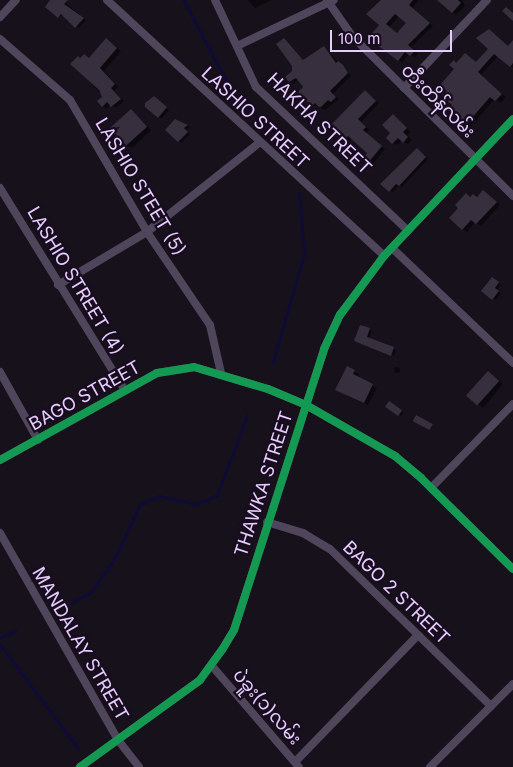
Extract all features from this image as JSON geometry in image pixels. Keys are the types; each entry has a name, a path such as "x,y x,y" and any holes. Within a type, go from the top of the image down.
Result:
{"street":[{"path":"0,17 16,0"},
{"name":"LASHIO STREET","path":"107,0 258,143 384,256"},
{"name":"HAKHA STREET","path":"215,0 256,87 407,230"},
{"path":"404,88 487,0"},
{"path":"237,46 330,1"},
{"name":"တီးတိန်လမ်း","path":"330,1 352,36 513,196"},
{"name":"LASHIO STEET (5)","path":"0,39 70,100 146,232 210,325 220,373"},
{"name":"THAWKA STREET","path":"80,767 200,680 212,666 234,630 267,522 324,349 340,315 384,256 513,119"},
{"path":"58,285 146,232 258,143"},
{"name":"LASHIO STREET (4)","path":"0,188 58,285 125,390"},
{"path":"392,248 513,363"},
{"name":"BAGO STREET","path":"0,460 157,373 194,367 220,373 306,405 395,456 432,488 513,569"},
{"path":"0,372 38,440"},
{"path":"432,488 513,404"},
{"name":"BAGO 2 STREET","path":"267,522 303,533 330,549 491,706"},
{"name":"MANDALAY STREET","path":"0,533 118,740 139,767"},
{"path":"297,765 418,635"},
{"name":"ပဲခူး(၁)လမ်း","path":"212,666 297,765"},
{"path":"430,767 513,684"}],"building":[{"path":"50,0 68,0 64,4 84,18 75,28 61,14 58,18 45,7"},
{"path":"381,0 413,0 409,5 430,23 408,45 415,51 410,56 405,52 398,61 368,38 379,25 366,14","holes":["395,14 406,23 397,33 386,24"]},
{"path":"437,0 458,0 461,3 452,13"},
{"path":"506,7 513,13 513,21 502,11"},
{"path":"489,29 508,46 513,40 513,63 510,67 494,54 478,72 502,94 495,101 490,97 465,126 448,110 452,105 442,96 447,91 440,85 454,69 449,65 454,60 456,63 465,53 476,62 488,49 476,38"},
{"path":"106,38 117,48 100,68 115,84 111,88 121,99 111,107 107,102 102,107 97,101 102,97 99,90 70,64 78,56 80,58 84,54 89,58"},
{"path":"284,38 303,60 324,46 336,63 338,61 343,65 348,73 330,91 336,97 331,102 328,100 320,108 315,103 312,106 298,92 303,87 296,78 289,82 285,77 292,71 292,66 276,44"},
{"path":"365,90 376,101 358,119 366,127 363,130 382,146 368,163 363,159 367,153 348,136 345,140 331,125"},
{"path":"154,96 167,107 158,118 145,107 145,103"},
{"path":"131,109 147,127 126,146 110,128"},
{"path":"393,114 407,128 403,132 408,137 403,143 398,138 392,144 386,138 390,133 382,125"},
{"path":"175,119 188,125 184,128 188,132 178,142 165,130"},
{"path":"417,148 426,157 399,186 396,184 389,192 380,184"},
{"path":"483,190 497,202 476,224 471,220 462,230 449,218 458,208 455,205 466,193 470,197 473,194 477,197"},
{"path":"492,277 499,282 495,288 499,291 492,300 481,291"},
{"path":"360,325 370,328 367,337 394,347 391,356 354,341"},
{"path":"347,366 355,370 353,374 373,384 364,403 335,390"},
{"path":"488,371 499,381 477,406 466,396"},
{"path":"389,401 402,410 398,416 385,407"},
{"path":"416,415 433,424 429,430 413,421"}],"waterway":[{"path":"184,0 233,93 298,154 298,160"},
{"path":"273,362 304,254 299,193"},
{"path":"71,603 90,593 112,563 140,505 159,496 197,504 217,495 247,416"},
{"path":"0,638 16,631"},
{"path":"0,644 78,748"}],"cycle path":[{"path":"80,767 200,680 222,650 234,630 324,349 340,315 384,256 513,119"},
{"path":"0,460 157,373 194,367 268,389 306,405 395,456 421,478 513,569"}]}
